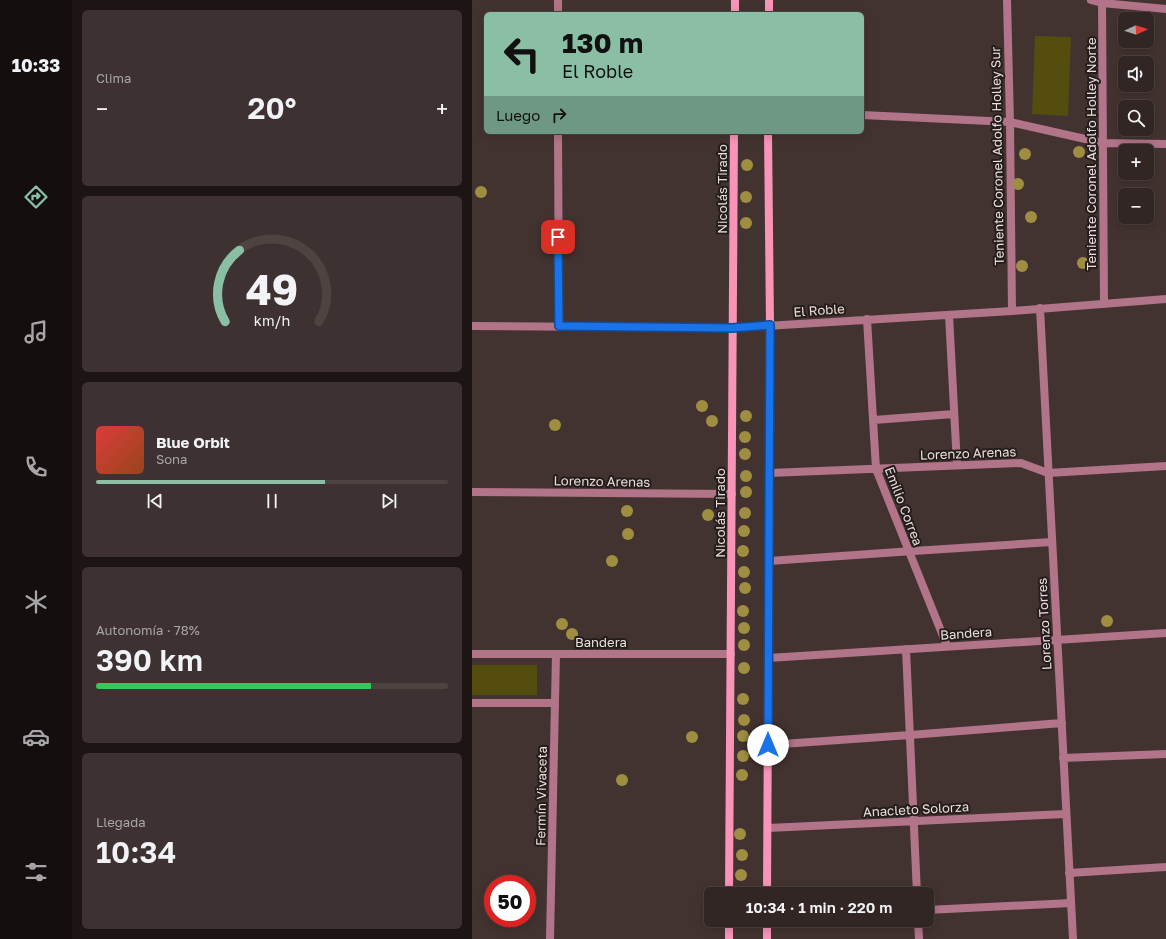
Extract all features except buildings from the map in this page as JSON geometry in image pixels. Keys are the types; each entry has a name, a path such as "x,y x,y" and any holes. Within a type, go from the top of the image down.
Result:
{"main road":[{"path":"735,0 735,12"},
{"path":"769,0 769,12"},
{"name":"Nicolás Tirado","path":"729,887 734,134"},
{"path":"767,887 770,325 768,134"},
{"path":"729,927 729,939"},
{"path":"767,927 767,939"}],"street":[{"path":"558,0 558,12"},
{"name":"Teniente Coronel Adolfo Holley Sur","path":"1006,0 1010,122 1012,311"},
{"path":"1091,0 1102,3 1152,9 1166,9"},
{"name":"Teniente Coronel Adolfo Holley Norte","path":"1102,3 1104,304"},
{"path":"864,115 1010,122 1103,143 1166,144"},
{"path":"558,134 559,326"},
{"name":"El Roble","path":"472,326 732,328 1012,311 1166,299"},
{"name":"Lorenzo Torres","path":"1040,308 1073,939"},
{"path":"950,315 957,465"},
{"name":"Emilio Correa","path":"867,319 876,469 946,646"},
{"path":"874,420 954,414"},
{"name":"Lorenzo Arenas","path":"769,473 1022,463 1048,473 1166,466"},
{"name":"Lorenzo Arenas","path":"472,492 732,494"},
{"path":"769,562 1052,542"},
{"name":"Bandera","path":"768,658 1166,632"},
{"path":"906,649 917,887"},
{"name":"Bandera","path":"472,654 731,654"},
{"name":"Fermín Vivaceta","path":"550,939 556,654"},
{"path":"472,703 555,703"},
{"path":"768,745 1062,723"},
{"path":"1064,758 1166,754"},
{"name":"Anacleto Solorza","path":"768,828 1066,814"},
{"path":"1070,873 1166,867"},
{"path":"934,910 1071,903"},
{"path":"918,927 919,939"}],"shaded area":[{"path":"1035,36 1071,37 1068,116 1032,114"},
{"path":"472,665 537,665 537,695 472,695"}],"route":[{"path":"558,237 559,326 732,328 770,325 768,745"}]}
